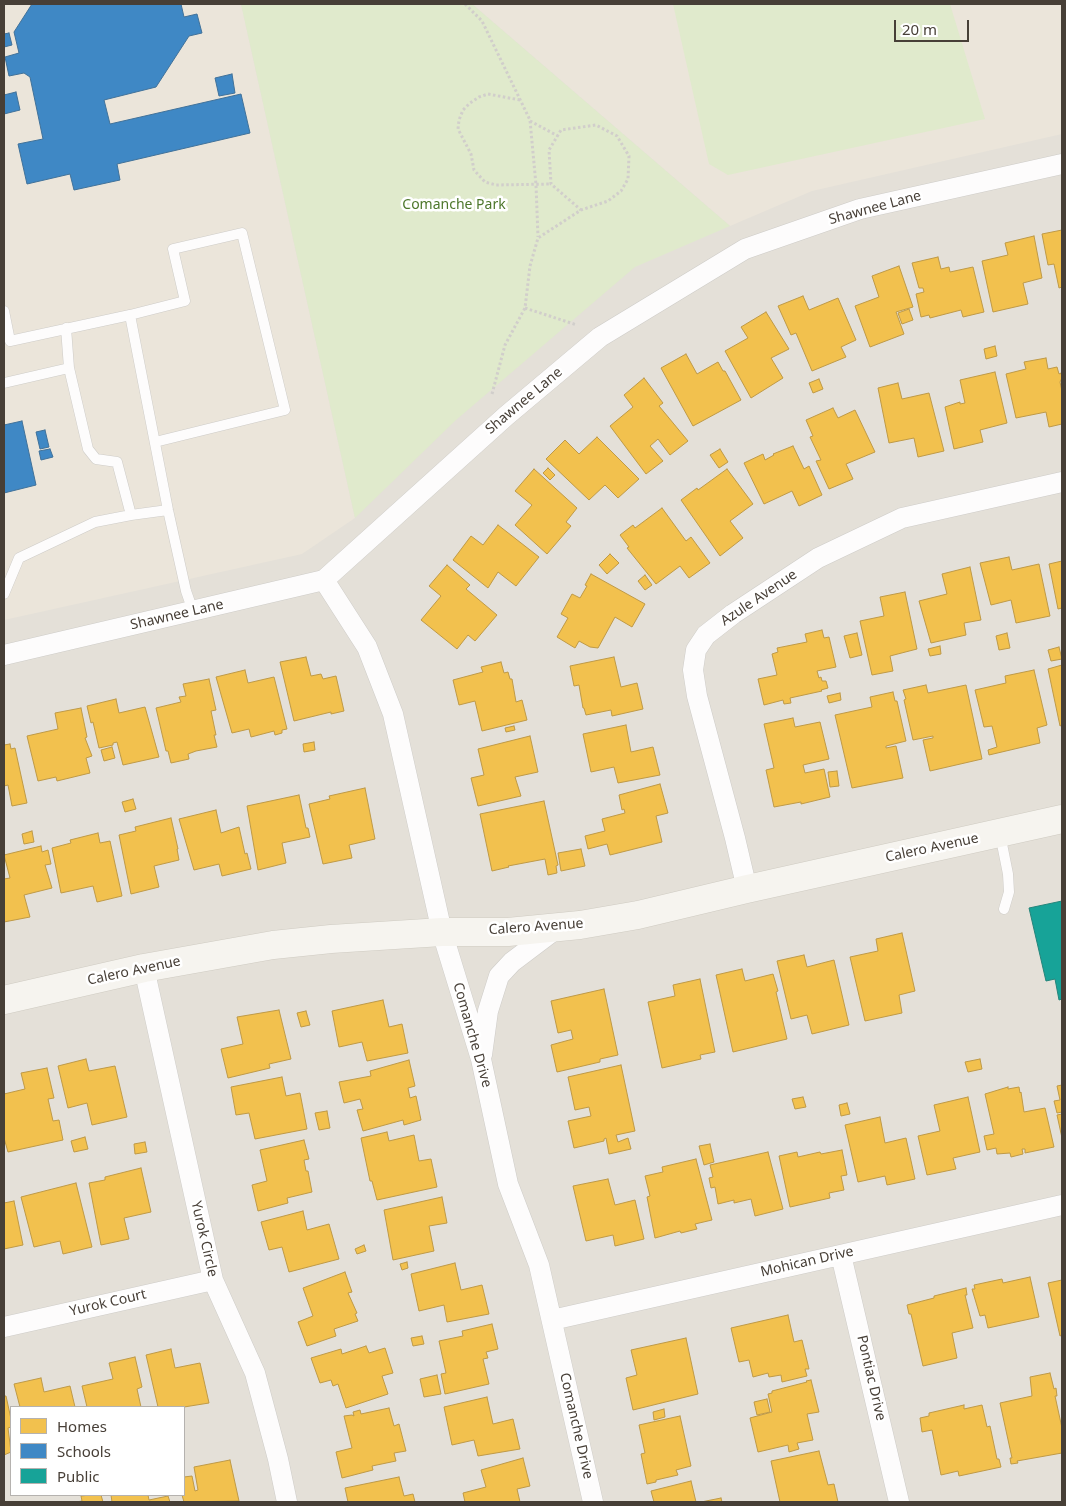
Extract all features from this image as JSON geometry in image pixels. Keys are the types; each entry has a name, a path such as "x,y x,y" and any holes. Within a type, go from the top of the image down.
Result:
{"street":[{"name":"Shawnee Lane","path":"4,656 324,580 506,416 600,337 746,249 860,210 1062,164"},
{"name":"Azule Avenue","path":"747,889 697,696 693,670 696,650 706,635 733,614 818,558 902,518 1062,482"},
{"name":"Comanche Drive","path":"324,580 367,647 393,714 442,932 481,1059 508,1184 539,1265 593,1502"},
{"name":"Calero Avenue","path":"4,1000 144,968 272,945 442,932 508,932 557,928 638,915 1062,819"},
{"path":"481,1059 488,1010 499,976 512,962 557,928"},
{"name":"Yurok Circle","path":"144,968 213,1280 255,1373 278,1458 287,1502"},
{"name":"Mohican Drive","path":"552,1320 1062,1205"},
{"name":"Pontiac Drive","path":"841,1255 899,1502"},
{"name":"Yurok Court","path":"4,1327 213,1280"}],"lane":[{"path":"4,311 10,341 186,301 173,250 242,233 285,410 155,442"},
{"path":"130,315 168,510 186,591 193,611"},
{"path":"66,328 69,368 88,449 96,459 117,462 131,515"},
{"path":"4,382 69,368"},
{"path":"4,594 19,558 95,522 168,510"},
{"path":"1000,833 1008,874 1009,892 1004,908"}],"path":[{"path":"465,4 482,21 530,120 536,185 538,238 530,266 525,308 505,345 492,394"},
{"path":"520,100 488,94 479,97 463,110 458,130 471,154 474,170 485,182 496,185 552,184"},
{"path":"530,120 558,136"},
{"path":"538,238 582,210 608,200 621,191 628,179 629,156 616,136 596,126 561,130 549,150 552,184 582,210"},
{"path":"525,308 578,325"}],"shaded area":[{"path":"4,4 1062,4 1062,1502 4,1502"},
{"path":"4,4 241,4 355,518 302,554 4,620"},
{"path":"472,4 1062,4 1062,134 812,191 730,226"}],"green space":[{"name":"Comanche Park","path":"241,4 472,4 730,226 635,267 456,420 355,518"},
{"path":"673,4 950,4 985,119 728,175 709,164"}],"building: Homes":[{"path":"1062,230 1062,287 1059,288 1054,264 1048,265 1042,234"},
{"path":"1034,236 1042,278 1023,283 1028,304 993,312 982,261 1008,255 1005,243"},
{"path":"938,257 941,269 949,267 950,272 973,267 984,312 963,317 961,310 930,318 929,315 921,317 916,294 924,292 923,288 919,288 912,263"},
{"path":"899,266 913,307 896,312 904,334 870,347 855,306 879,297 872,276"},
{"path":"803,296 809,310 838,298 856,340 841,347 846,357 812,371 796,333 791,335 778,306"},
{"path":"909,309 913,320 902,324 898,313"},
{"path":"766,312 789,349 771,358 783,378 751,398 725,351 748,338 741,327"},
{"path":"995,346 997,356 986,359 984,349"},
{"path":"686,354 697,374 718,362 741,400 693,426 661,368"},
{"path":"1046,358 1048,369 1057,367 1062,378 1060,382 1062,391 1062,424 1049,427 1046,412 1016,418 1006,374 1026,369 1024,362"},
{"path":"995,372 1007,423 980,430 983,442 954,449 945,407 960,402 960,404 965,403 960,380"},
{"path":"644,378 663,403 659,406 688,441 670,455 658,439 650,446 663,461 646,474 610,426 633,407 624,395"},
{"path":"819,379 823,389 813,393 809,383"},
{"path":"898,383 902,399 929,393 944,451 918,457 914,438 889,443 878,388"},
{"path":"833,408 838,418 855,410 875,452 846,464 853,479 829,489 816,461 821,460 810,437 813,436 806,420"},
{"path":"597,437 639,479 618,498 605,485 589,500 546,459 565,440 579,454"},
{"path":"793,446 804,469 809,466 822,495 799,506 792,491 764,504 744,463 763,454 765,460 773,454"},
{"path":"720,449 728,462 719,468 710,455"},
{"path":"548,468 555,475 550,480 543,473"},
{"path":"534,469 577,508 566,522 571,526 547,554 515,525 532,505 515,491"},
{"path":"727,469 753,504 730,521 743,538 720,556 681,500"},
{"path":"662,508 686,541 691,537 710,563 689,578 680,566 656,584 627,548 629,547 620,535 633,525 635,528"},
{"path":"498,525 539,557 516,586 498,572 488,588 453,560 471,536 483,545"},
{"path":"610,554 619,563 607,574 599,565"},
{"path":"1009,557 1012,570 1039,564 1050,616 1016,623 1011,600 991,605 980,563"},
{"path":"1062,561 1062,608 1058,609 1049,564"},
{"path":"447,565 470,585 466,589 497,615 475,641 468,635 457,649 421,620 441,596 429,586"},
{"path":"970,567 981,620 964,623 966,635 931,643 919,601 947,594 942,574"},
{"path":"591,574 645,604 632,627 615,617 598,648 590,647 579,641 575,648 557,637 568,618 561,614 572,594 580,598"},
{"path":"645,575 652,585 645,590 638,581"},
{"path":"905,592 917,649 890,656 893,671 872,675 860,621 884,616 880,597"},
{"path":"822,630 824,638 829,637 836,667 817,671 819,678 821,677 822,681 826,681 828,688 790,698 791,703 784,704 783,700 764,705 758,679 777,675 772,654 778,652 777,648 807,642 805,634"},
{"path":"857,633 862,655 850,658 844,636"},
{"path":"1007,633 1010,648 999,650 996,636"},
{"path":"940,646 941,654 930,656 928,649"},
{"path":"1059,647 1062,659 1051,661 1048,650"},
{"path":"306,657 311,676 321,674 323,679 336,676 344,711 331,714 331,712 294,721 280,662"},
{"path":"614,657 621,687 637,683 643,709 612,716 611,710 586,715 579,685 574,686 570,666"},
{"path":"501,662 504,673 508,672 510,679 512,679 516,702 522,700 527,720 482,731 475,701 459,705 453,680 483,672 481,667"},
{"path":"1062,665 1062,725 1060,726 1048,669"},
{"path":"245,670 248,683 274,677 287,729 282,730 282,733 275,735 274,731 251,737 249,729 232,733 216,677"},
{"path":"1034,670 1047,725 1037,728 1040,743 989,755 988,750 997,747 992,726 984,727 975,690 1006,683 1005,676"},
{"path":"209,679 216,710 211,711 217,747 196,751 188,754 189,759 171,763 168,751 166,751 156,708 181,702 179,697 186,696 183,684"},
{"path":"926,685 928,693 966,685 982,759 930,771 923,740 933,738 933,736 913,740 903,690"},
{"path":"893,692 895,701 897,701 906,741 886,746 886,748 896,746 903,778 852,788 835,715 872,707 870,697"},
{"path":"840,693 841,700 829,703 827,696"},
{"path":"116,699 119,713 145,707 159,757 123,765 117,742 113,743 113,745 99,748 87,706"},
{"path":"81,708 87,737 85,738 92,756 86,758 90,773 57,781 56,777 38,781 27,736 58,729 55,713"},
{"path":"793,718 795,727 820,722 829,759 803,765 805,773 824,769 830,797 801,804 801,802 774,807 766,770 774,768 764,724"},
{"path":"626,725 631,752 653,747 660,775 618,783 614,767 591,772 583,734"},
{"path":"514,726 515,730 506,732 505,728"},
{"path":"530,736 538,772 515,777 521,796 478,806 471,778 484,775 478,749"},
{"path":"314,742 315,750 304,752 303,744"},
{"path":"10,744 11,749 15,748 27,803 12,806 8,785 4,786 4,745"},
{"path":"112,747 115,758 104,761 101,750"},
{"path":"837,771 839,786 830,787 828,772"},
{"path":"660,784 668,813 656,816 662,842 610,855 607,844 588,849 585,836 605,831 602,819 625,813 624,809 622,810 619,795"},
{"path":"365,788 375,839 349,845 352,858 323,864 309,804 330,799 329,796"},
{"path":"299,795 306,828 308,828 310,837 282,843 286,863 258,870 247,806"},
{"path":"133,799 136,809 125,812 122,802"},
{"path":"544,801 558,865 556,866 557,873 548,875 545,859 492,871 480,814"},
{"path":"216,810 221,833 239,827 245,854 247,853 251,869 222,876 219,864 194,870 179,819"},
{"path":"171,818 179,860 154,866 159,887 131,894 119,835 136,831 135,827"},
{"path":"32,831 34,842 24,844 22,834"},
{"path":"98,833 100,843 110,841 122,896 97,902 93,886 61,893 52,848 71,843 70,840"},
{"path":"41,846 42,852 48,850 51,864 45,865 52,888 24,895 30,917 4,922 4,879 10,878 4,855"},
{"path":"581,849 585,866 561,871 558,853"},
{"path":"902,933 915,991 899,995 902,1013 865,1021 850,957 878,951 876,939"},
{"path":"804,955 807,967 834,960 849,1025 812,1034 807,1015 791,1019 777,961"},
{"path":"742,969 745,981 773,974 787,1039 733,1052 716,975"},
{"path":"700,979 715,1052 700,1055 701,1059 662,1068 648,1002 675,996 673,985"},
{"path":"604,989 618,1055 600,1059 600,1062 557,1072 551,1045 573,1039 571,1030 558,1033 551,1001"},
{"path":"383,1000 389,1027 402,1024 408,1053 367,1061 362,1042 339,1047 332,1011"},
{"path":"279,1010 291,1059 269,1064 270,1068 228,1078 221,1049 243,1044 237,1017"},
{"path":"306,1011 310,1025 301,1027 297,1013"},
{"path":"86,1059 89,1071 115,1066 127,1117 92,1125 87,1103 68,1108 58,1066"},
{"path":"980,1059 982,1069 968,1072 965,1062"},
{"path":"409,1060 415,1086 408,1088 410,1098 416,1096 421,1120 404,1125 403,1120 363,1131 357,1110 363,1109 360,1099 344,1103 339,1082 371,1076 370,1071"},
{"path":"621,1065 635,1131 616,1135 618,1142 628,1138 631,1149 609,1154 606,1138 604,1141 574,1148 568,1121 591,1116 589,1107 575,1110 568,1077"},
{"path":"47,1068 54,1098 48,1099 53,1121 59,1120 63,1140 8,1152 4,1138 4,1094 25,1089 21,1073"},
{"path":"282,1077 286,1096 300,1093 307,1129 255,1139 249,1113 236,1115 231,1087"},
{"path":"1062,1085 1062,1112 1057,1113 1054,1101 1060,1100 1057,1086"},
{"path":"1008,1087 1008,1089 1019,1087 1024,1112 1045,1108 1054,1147 1025,1153 1025,1149 1022,1149 1023,1154 1011,1157 1010,1153 997,1154 996,1148 987,1150 984,1136 994,1134 985,1094"},
{"path":"803,1097 806,1107 795,1109 792,1099"},
{"path":"968,1097 980,1152 953,1158 956,1169 927,1175 918,1136 940,1131 934,1105"},
{"path":"847,1103 850,1114 841,1116 839,1105"},
{"path":"327,1111 330,1128 319,1130 315,1113"},
{"path":"1062,1114 1062,1138 1057,1115"},
{"path":"880,1117 885,1143 906,1138 915,1179 887,1185 885,1176 858,1182 845,1125"},
{"path":"387,1132 389,1141 414,1135 419,1161 431,1159 437,1187 377,1200 372,1181 370,1181 361,1138"},
{"path":"85,1137 88,1149 74,1152 71,1141"},
{"path":"304,1140 309,1159 304,1160 312,1192 287,1198 288,1203 258,1211 252,1185 267,1181 260,1150"},
{"path":"145,1142 147,1152 135,1154 134,1144"},
{"path":"710,1144 714,1162 704,1165 699,1146"},
{"path":"842,1150 847,1175 841,1176 844,1190 829,1193 830,1198 790,1207 779,1156 797,1152 798,1157"},
{"path":"768,1152 783,1209 755,1216 751,1199 734,1203 734,1200 718,1204 715,1187 711,1188 709,1178 713,1177 710,1165"},
{"path":"696,1159 712,1220 695,1224 697,1229 681,1233 680,1231 655,1238 647,1197 650,1196 645,1176 663,1172 662,1167"},
{"path":"141,1168 151,1212 124,1218 129,1239 101,1245 89,1183 105,1180 105,1177"},
{"path":"608,1179 615,1205 635,1200 644,1239 615,1246 613,1235 586,1241 573,1186"},
{"path":"76,1183 92,1247 63,1254 60,1241 34,1247 21,1197"},
{"path":"442,1197 447,1223 429,1226 434,1251 393,1260 384,1210"},
{"path":"14,1201 23,1245 4,1249 4,1203"},
{"path":"303,1211 307,1230 329,1224 339,1259 289,1272 282,1247 269,1250 261,1222"},
{"path":"364,1245 366,1251 357,1254 355,1249"},
{"path":"407,1262 408,1268 402,1270 400,1264"},
{"path":"455,1263 461,1290 482,1285 489,1314 447,1322 444,1305 419,1311 411,1274"},
{"path":"345,1272 352,1292 348,1293 357,1313 355,1314 358,1321 334,1329 336,1336 307,1346 298,1322 313,1316 303,1288"},
{"path":"1030,1277 1039,1317 988,1328 985,1315 980,1316 972,1289 975,1289 974,1285 1002,1279 1003,1283"},
{"path":"1062,1280 1062,1335 1060,1336 1048,1283"},
{"path":"966,1288 967,1295 965,1295 973,1328 952,1333 957,1358 923,1366 911,1314 909,1314 907,1305"},
{"path":"788,1315 794,1342 802,1340 809,1369 805,1369 807,1376 782,1382 781,1375 769,1377 768,1373 753,1377 749,1360 739,1362 731,1328"},
{"path":"492,1324 498,1349 486,1352 488,1358 483,1359 489,1384 445,1394 441,1374 446,1373 439,1341 463,1336 462,1331"},
{"path":"422,1336 424,1344 413,1346 411,1338"},
{"path":"686,1338 698,1394 633,1410 626,1378 637,1375 631,1350"},
{"path":"366,1346 369,1353 385,1348 393,1373 382,1376 388,1394 346,1408 338,1384 333,1386 331,1380 320,1383 311,1358 341,1349 342,1354"},
{"path":"171,1349 175,1368 200,1363 209,1403 185,1407 158,1406 146,1355"},
{"path":"135,1357 142,1387 137,1389 141,1406 87,1406 82,1386 113,1379 109,1363"},
{"path":"1050,1373 1054,1389 1056,1388 1057,1396 1055,1396 1062,1428 1062,1453 1017,1461 1018,1463 1011,1464 1010,1458 1012,1458 1000,1403 1032,1396 1030,1377"},
{"path":"437,1375 441,1394 424,1397 420,1379"},
{"path":"41,1378 44,1392 70,1386 75,1406 20,1406 14,1384"},
{"path":"811,1380 819,1412 807,1414 813,1440 797,1443 799,1449 789,1452 788,1445 758,1452 750,1418 772,1412 768,1394 772,1393 772,1391"},
{"path":"4,1396 6,1396 10,1414 10,1427 8,1428 10,1452 4,1455"},
{"path":"487,1397 493,1424 513,1419 520,1449 478,1456 474,1440 452,1445 444,1407"},
{"path":"767,1399 770,1412 757,1415 754,1402"},
{"path":"964,1405 964,1409 982,1405 987,1427 990,1426 997,1459 999,1459 1001,1467 959,1476 958,1471 941,1475 932,1430 922,1432 920,1418 929,1416 929,1413"},
{"path":"389,1408 394,1426 399,1424 406,1451 394,1453 396,1461 372,1466 373,1470 342,1478 336,1452 352,1448 344,1416 354,1416 353,1412 360,1410 361,1414"},
{"path":"664,1409 665,1417 654,1420 653,1412"},
{"path":"680,1416 691,1466 676,1470 678,1475 647,1484 641,1454 645,1453 639,1425"},
{"path":"819,1451 828,1485 834,1484 838,1502 780,1502 771,1461"},
{"path":"523,1458 530,1486 517,1489 520,1502 465,1502 463,1493 486,1487 481,1470"},
{"path":"230,1460 239,1501 184,1502 182,1496 185,1496 185,1477 192,1476 195,1491 198,1490 194,1467"},
{"path":"399,1477 404,1496 413,1494 415,1502 348,1502 345,1488"},
{"path":"691,1481 696,1502 654,1502 651,1491"},
{"path":"81,1496 101,1496 103,1502 76,1502 82,1501"},
{"path":"111,1496 148,1496 149,1500 168,1496 170,1502 112,1502"},
{"path":"721,1498 722,1502 701,1502"}],"building: Schools":[{"path":"32,4 181,4 184,17 197,14 202,33 189,36 156,87 104,100 110,124 241,94 250,133 117,164 120,180 74,190 70,174 27,184 18,144 43,139 30,77 24,73 9,76 5,57 19,53 14,32"},
{"path":"9,33 12,45 4,47 4,34"},
{"path":"232,74 235,93 219,96 215,78"},
{"path":"16,92 20,110 4,114 4,95"},
{"path":"22,421 36,485 4,493 4,425"},
{"path":"45,430 49,447 40,449 36,432"},
{"path":"50,449 53,457 41,460 39,451"}],"building: Public":[{"path":"1062,901 1062,999 1059,1000 1055,979 1046,981 1029,908"}]}
